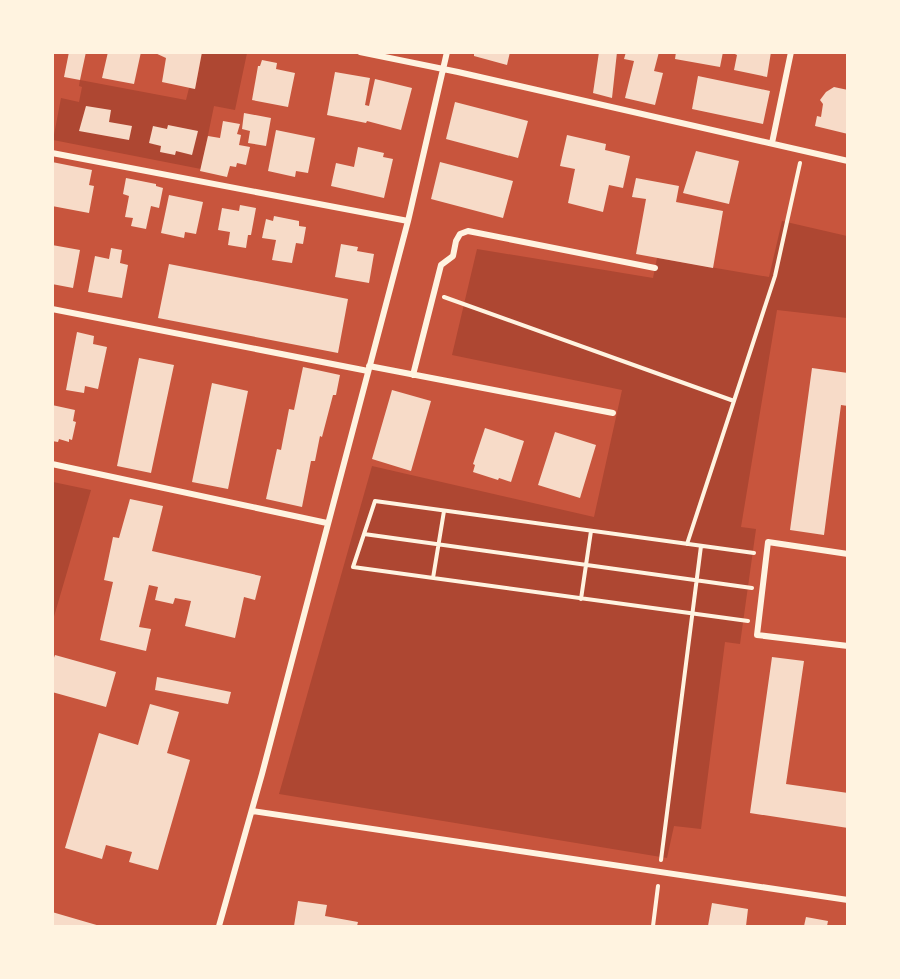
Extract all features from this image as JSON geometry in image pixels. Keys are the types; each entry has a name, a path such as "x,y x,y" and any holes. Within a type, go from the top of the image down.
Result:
{"street":[{"path":"360,52 848,161"},
{"path":"219,927 252,811 408,221 447,52"},
{"path":"772,143 790,52"},
{"path":"52,153 408,221"},
{"path":"413,375 441,265 453,256 460,234 468,231 655,268"},
{"path":"52,309 368,369 413,375 613,412"},
{"path":"52,464 327,523"},
{"path":"848,554 768,542 757,635 848,646"},
{"path":"252,811 848,900"}],"path":[{"path":"687,544 775,276 802,151"},
{"path":"434,294 734,401"},
{"path":"759,623 353,567 375,501 767,554"},
{"path":"433,578 444,510"},
{"path":"581,598 591,531"},
{"path":"364,534 763,589"},
{"path":"661,860 701,546"},
{"path":"652,927 658,886"}],"shaded area":[{"path":"202,53 247,53 235,110 214,106 201,169 53,140 61,98 79,102 82,87 79,86 80,80 186,100 189,88 195,89"},
{"path":"782,221 847,236 847,318 777,310 741,527 756,529 740,644 725,642 701,829 674,826 667,858 279,794 372,466 594,517 622,390 452,355 477,249 653,278 657,258 769,277"},
{"path":"52,482 91,490 53,620"}],"building":[{"path":"69,52 86,52 80,80 64,77"},
{"path":"108,52 141,52 134,84 102,78"},
{"path":"153,52 202,52 195,89 162,82 166,58"},
{"path":"474,52 510,52 507,65 474,56"},
{"path":"599,52 617,52 612,98 593,93"},
{"path":"626,52 659,52 654,71 663,73 655,105 625,98 634,61 624,59"},
{"path":"676,52 723,52 720,67 675,59"},
{"path":"731,52 771,52 767,77 734,70 737,55"},
{"path":"262,60 277,63 276,69 295,73 288,107 252,100 258,66"},
{"path":"335,72 370,78 365,105 369,106 375,79 412,88 401,130 367,121 366,123 327,115"},
{"path":"698,76 770,91 763,124 692,109"},
{"path":"834,87 848,90 848,134 815,126 817,116 821,117 823,104 820,100"},
{"path":"455,102 528,121 518,158 446,139"},
{"path":"86,106 111,110 109,122 132,126 129,140 79,131"},
{"path":"244,113 271,118 266,146 248,143 250,131 242,129"},
{"path":"223,121 240,124 237,134 241,135 239,145 250,147 246,165 237,163 236,167 230,166 227,177 200,171 208,136 220,138"},
{"path":"168,125 198,131 192,155 176,151 175,155 160,152 161,146 149,143 153,126 167,129"},
{"path":"276,130 315,138 308,173 296,171 295,177 268,171"},
{"path":"567,135 606,144 605,150 630,156 623,188 609,185 603,212 568,203 575,169 560,166"},
{"path":"358,147 384,153 383,157 393,159 384,198 331,186 336,163 354,167"},
{"path":"696,151 739,161 729,204 683,193"},
{"path":"52,162 92,170 89,185 94,186 89,213 52,206"},
{"path":"440,162 513,181 503,218 431,199"},
{"path":"126,178 156,184 163,188 159,208 151,206 146,229 131,226 133,218 125,217 129,196 123,194"},
{"path":"636,178 679,186 676,202 723,211 713,268 636,254 646,199 632,197"},
{"path":"169,195 203,202 196,234 185,232 184,238 161,233"},
{"path":"240,205 256,208 246,248 228,245 230,232 218,230 222,208 239,211"},
{"path":"274,216 299,221 299,226 306,227 303,244 296,243 292,263 272,260 276,240 262,238 266,219 273,221"},
{"path":"341,244 358,247 357,251 374,254 369,283 335,277"},
{"path":"52,245 80,250 73,288 52,284"},
{"path":"111,248 122,250 120,263 128,265 122,298 88,292 95,256 109,259"},
{"path":"169,264 348,299 338,353 158,318"},
{"path":"77,332 94,336 93,344 107,347 98,389 85,386 84,393 66,390"},
{"path":"139,358 174,365 151,473 117,466"},
{"path":"303,367 340,375 336,395 333,395 322,437 320,436 315,461 311,461 302,507 266,499 277,449 281,450 289,409 294,410"},
{"path":"812,368 848,373 848,406 841,405 824,535 790,530"},
{"path":"212,383 248,391 228,489 192,482"},
{"path":"392,390 431,401 411,471 372,459"},
{"path":"52,405 75,410 73,421 76,422 72,440 69,439 69,442 59,439 58,442 52,441"},
{"path":"485,428 524,441 511,482 473,472 475,465 473,464"},
{"path":"555,432 596,445 580,498 538,485"},
{"path":"130,499 163,506 152,551 261,576 255,600 244,597 235,638 185,626 191,601 175,598 173,604 155,600 158,587 149,585 139,627 151,629 146,651 100,640 113,582 104,580 113,537 119,538"},
{"path":"55,655 116,672 106,707 52,692 52,663"},
{"path":"772,657 804,661 786,784 848,793 848,828 750,813"},
{"path":"157,677 231,692 228,704 155,690"},
{"path":"150,704 179,712 167,753 190,760 158,870 129,862 132,852 106,845 102,859 65,848 99,733 138,745"},
{"path":"298,901 327,905 325,916 358,922 357,926 294,926"},
{"path":"712,903 748,909 746,926 708,926"},
{"path":"52,912 100,926 52,926"},
{"path":"806,917 828,921 827,926 804,926"}]}
